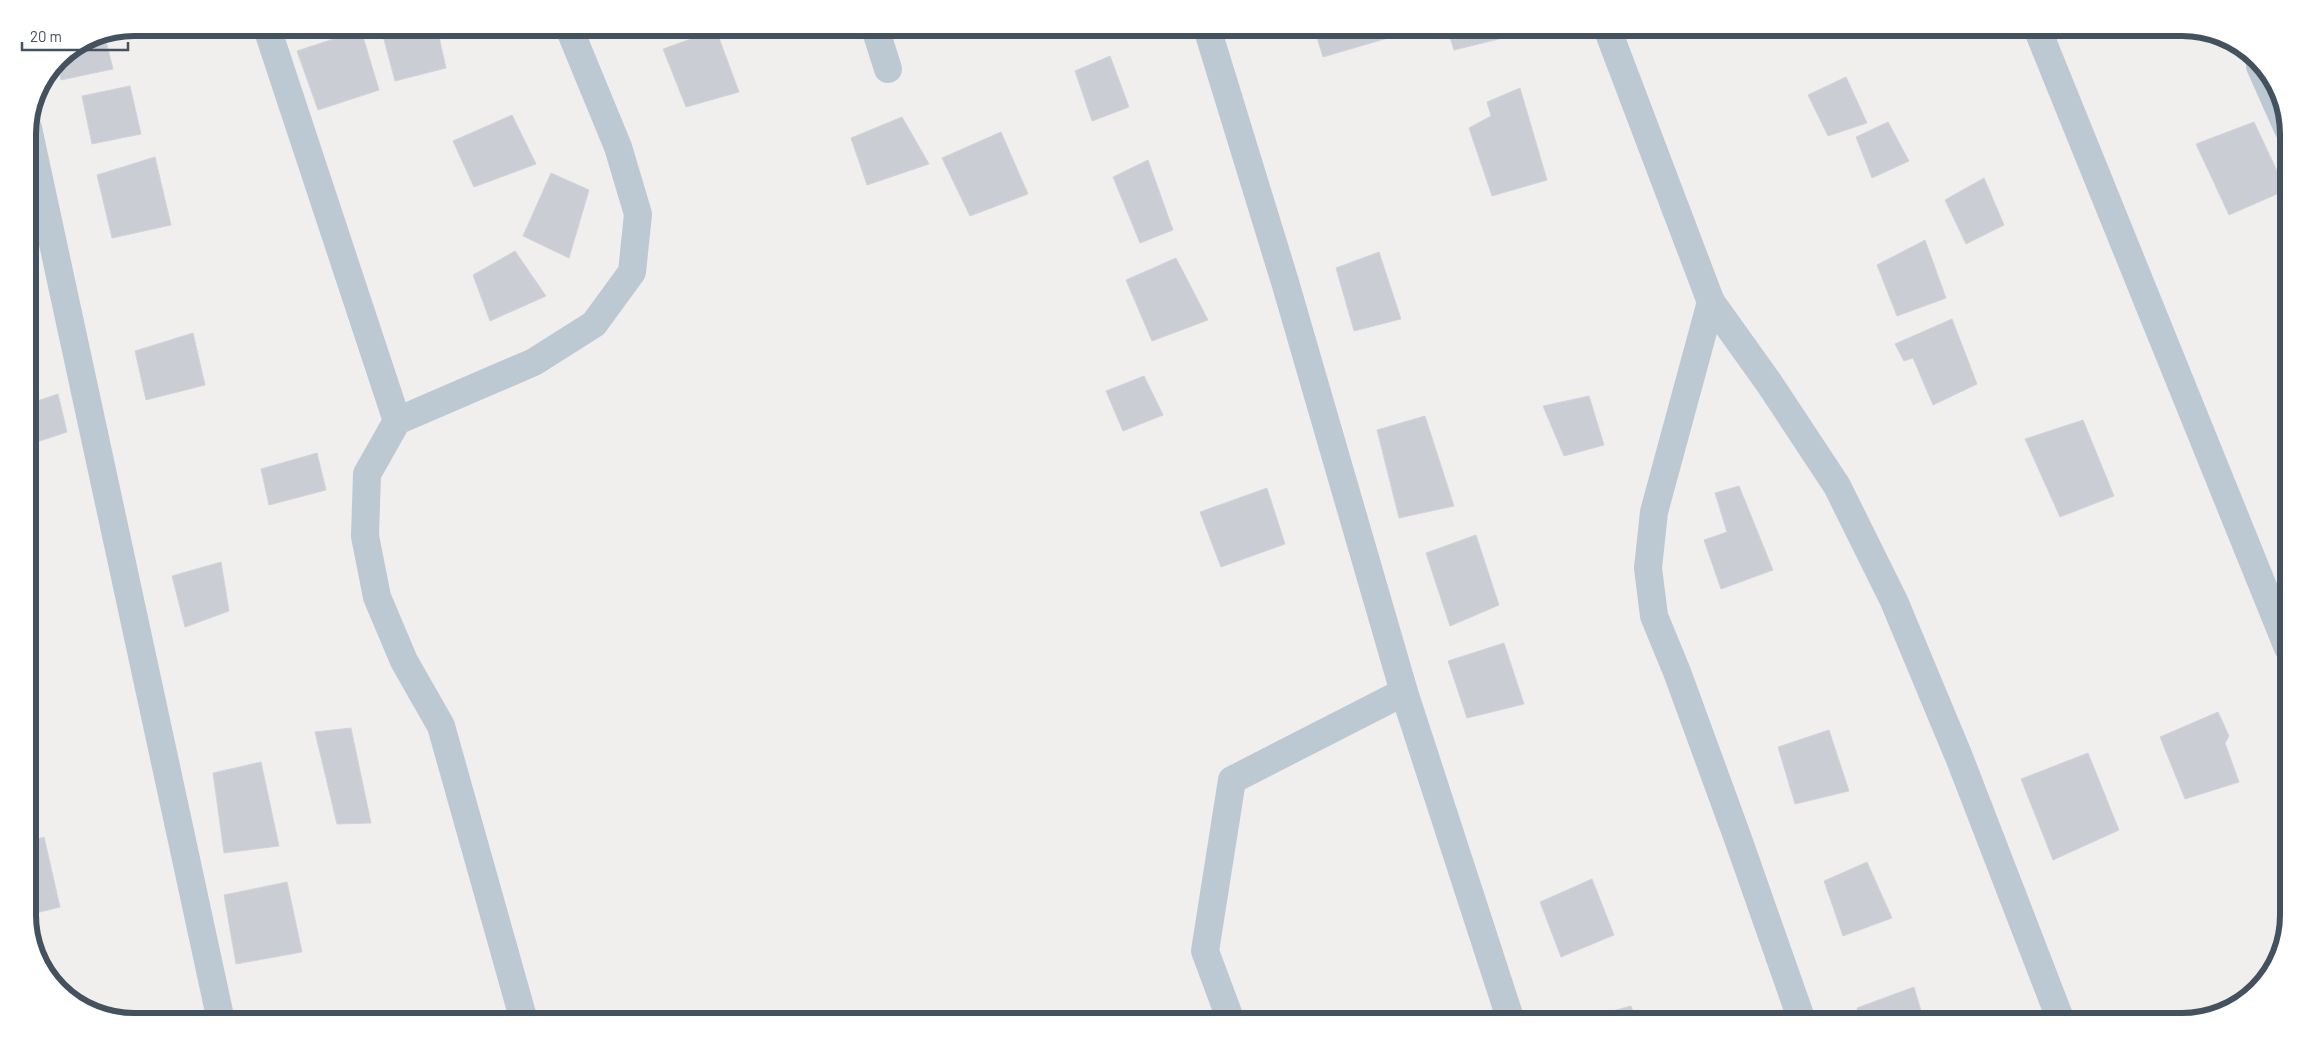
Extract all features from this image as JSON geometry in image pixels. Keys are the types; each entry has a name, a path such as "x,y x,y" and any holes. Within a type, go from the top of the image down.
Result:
{"street":[{"path":"270,36 397,421"},
{"path":"521,1013 441,726 404,661 377,597 365,536 367,474 397,421 541,357 594,324 632,272 638,214 618,146 572,36"},
{"path":"878,36 888,69"},
{"path":"1210,36 1285,282 1404,692 1508,1013"},
{"path":"1610,36 1710,302 1769,383 1837,486 1890,592 1959,757 2058,1013"},
{"path":"2039,36 2280,628"},
{"path":"36,165 219,1013"},
{"path":"1710,302 1654,512 1648,568 1652,606 1654,616 1677,672 1737,836 1799,1013"},
{"path":"1228,1013 1206,951 1232,780 1404,692"}],"building":[{"path":"343,36 363,36 379,90 318,110 297,51"},
{"path":"383,36 439,36 446,68 395,81"},
{"path":"699,36 718,36 739,92 686,107 663,49"},
{"path":"1316,36 1387,36 1388,38 1323,57"},
{"path":"1450,36 1507,37 1454,50"},
{"path":"106,41 113,69 61,80 59,71 74,56 91,46"},
{"path":"1110,56 1129,107 1092,121 1075,71"},
{"path":"1846,77 1867,123 1828,136 1808,95"},
{"path":"130,86 141,134 92,144 82,96"},
{"path":"1520,88 1547,180 1492,196 1469,128 1491,116 1487,102"},
{"path":"512,115 536,164 474,187 453,141"},
{"path":"902,117 929,164 867,185 851,138"},
{"path":"1888,122 1909,161 1872,178 1856,137"},
{"path":"2254,122 2280,177 2280,193 2229,215 2196,144"},
{"path":"1001,132 1028,194 970,216 942,158"},
{"path":"155,157 171,225 112,238 97,175"},
{"path":"1148,160 1173,230 1140,243 1113,177"},
{"path":"551,173 589,190 569,258 523,236"},
{"path":"1984,178 2004,225 1966,244 1945,200"},
{"path":"1925,240 1946,298 1897,316 1877,265"},
{"path":"515,251 546,296 490,321 473,275"},
{"path":"1379,252 1401,319 1354,331 1336,268"},
{"path":"1176,258 1208,320 1152,341 1126,280"},
{"path":"1952,319 1977,384 1933,405 1913,358 1904,361 1895,344"},
{"path":"193,333 205,385 146,400 135,351"},
{"path":"1144,376 1163,415 1123,431 1106,391"},
{"path":"58,394 67,432 36,442 36,401"},
{"path":"1589,396 1604,445 1564,456 1543,406"},
{"path":"1425,416 1454,506 1399,518 1377,430"},
{"path":"2083,420 2114,496 2060,517 2025,439"},
{"path":"317,453 326,490 269,505 261,469"},
{"path":"1739,486 1773,570 1721,589 1704,540 1727,532 1715,493"},
{"path":"1267,488 1285,544 1221,567 1200,512"},
{"path":"1476,535 1499,605 1450,626 1426,553"},
{"path":"221,562 229,611 185,627 172,576"},
{"path":"1504,643 1524,704 1467,718 1448,661"},
{"path":"2218,712 2229,736 2225,743 2239,782 2185,799 2160,737"},
{"path":"351,728 371,823 337,824 315,732"},
{"path":"1829,730 1849,791 1795,804 1778,747"},
{"path":"2088,753 2119,830 2053,860 2021,779"},
{"path":"261,762 279,846 224,853 213,773"},
{"path":"44,837 60,907 36,913 36,840"},
{"path":"1867,862 1892,918 1843,936 1824,881"},
{"path":"1592,879 1614,935 1561,957 1540,902"},
{"path":"287,882 302,952 236,964 224,895"},
{"path":"1914,987 1922,1013 1859,1013 1857,1008"},
{"path":"1631,1006 1633,1013 1605,1013"}]}
